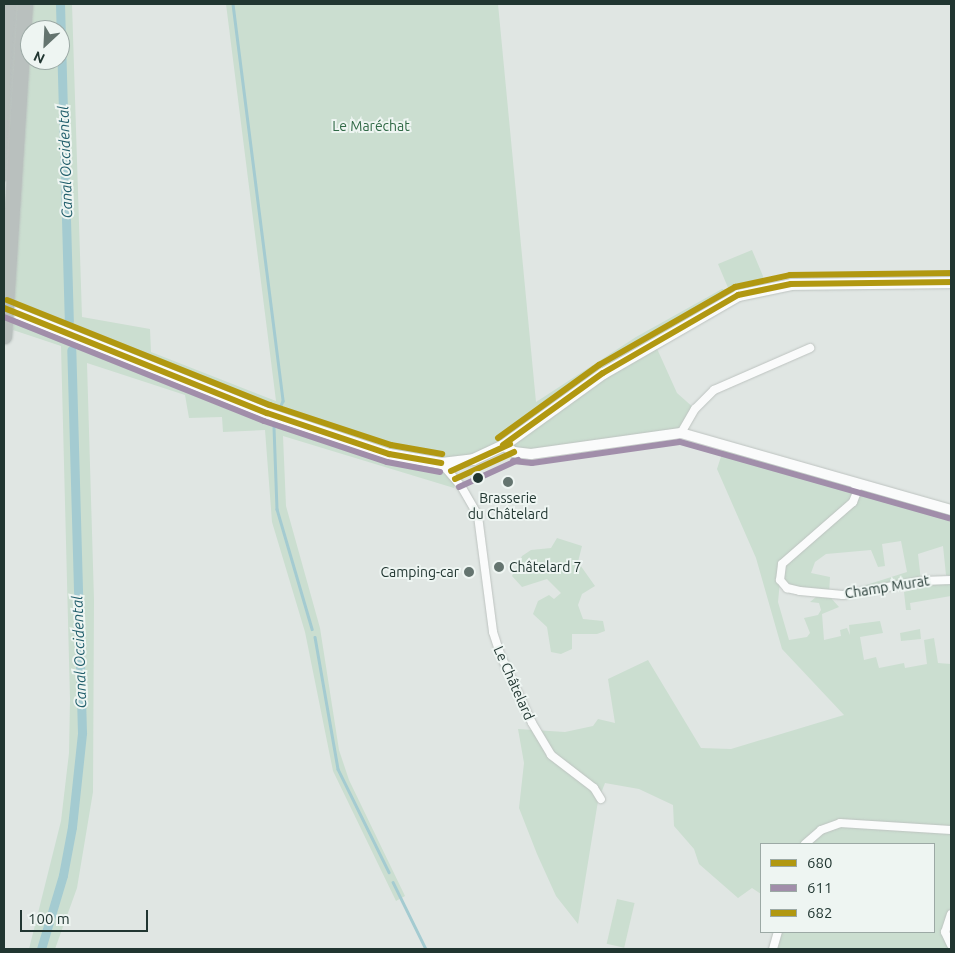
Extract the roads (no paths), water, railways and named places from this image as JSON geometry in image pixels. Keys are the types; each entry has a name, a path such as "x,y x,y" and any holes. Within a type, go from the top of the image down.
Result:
{"highway":[{"path":"4,173 12,4"},
{"path":"4,336 25,4"}],"main road":[{"path":"4,308 267,413 389,454 441,463 473,459 503,445 603,373 738,296 791,284 951,282"}],"street":[{"path":"681,433 696,409 714,390 810,348"},
{"path":"503,445 514,452 531,454 681,433 951,510"},
{"name":"Le Châtelard","path":"441,463 461,486 478,516 493,632 500,654 532,723 551,755 594,788 601,799"},
{"name":"Champ Murat","path":"854,482 857,492 853,502 782,564 780,580 788,588 800,591 843,595 921,581 951,580"},
{"path":"806,843 821,830 840,823 951,830"},
{"path":"951,914 945,932 951,945"},
{"path":"773,949 778,933"}],"waterway":[{"name":"Canal Occidental","path":"60,4 69,321"},
{"path":"233,4 283,401 280,408"},
{"name":"Canal Occidental","path":"41,949 63,875 72,827 82,733 71,350"},
{"path":"274,427 277,509 312,629"},
{"path":"315,637 338,769 389,872"},
{"path":"393,882 426,949"}],"place":[{"name":"Brasserie du Châtelard","path":"508,482"},
{"name":"Châtelard 7","path":"499,567"},
{"name":"Camping-car","path":"469,572"}],"park label":[{"name":"Le Maréchat","path":"371,126"}]}
